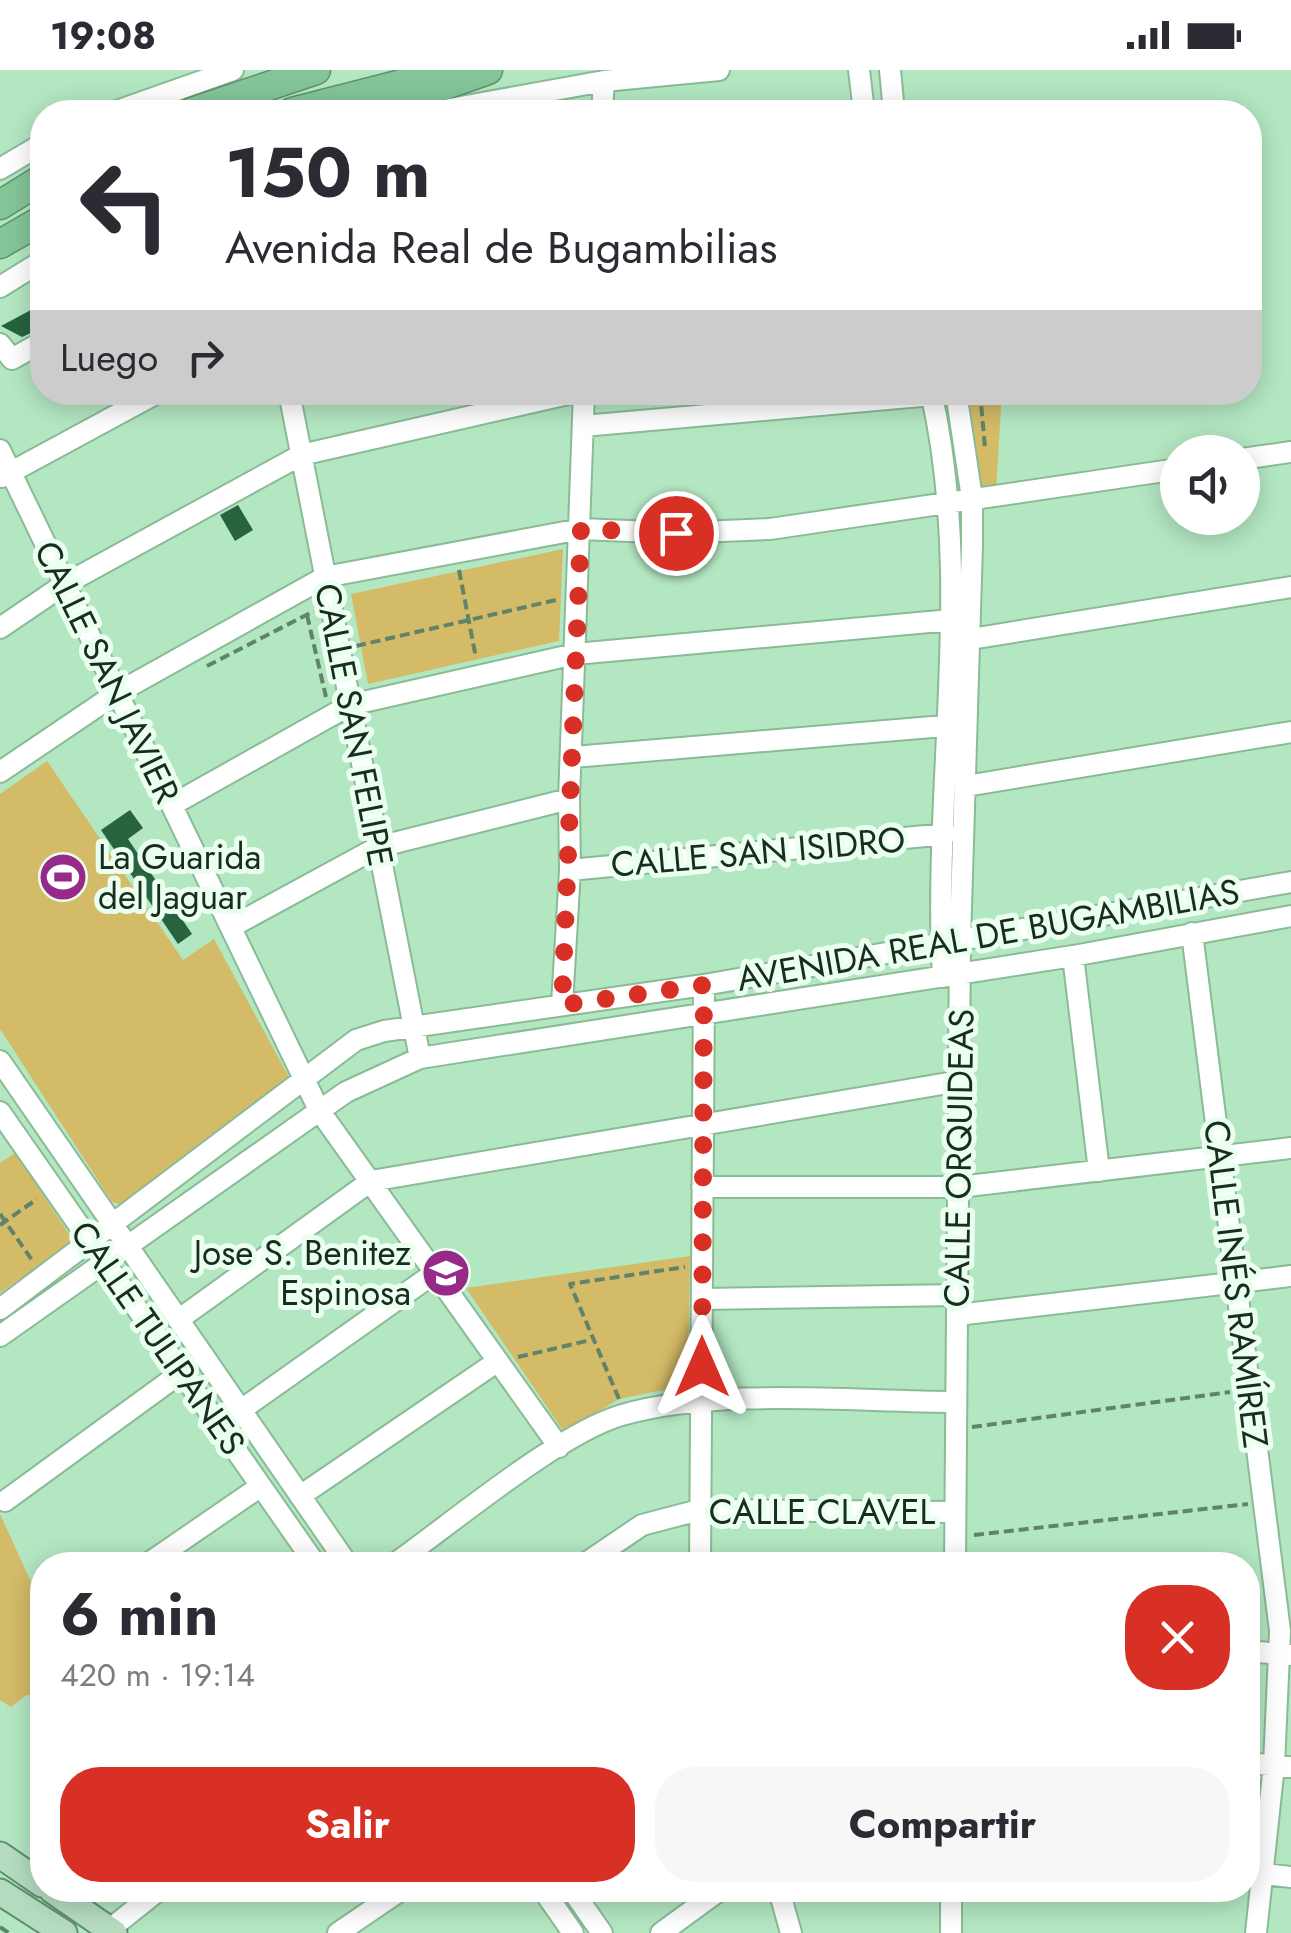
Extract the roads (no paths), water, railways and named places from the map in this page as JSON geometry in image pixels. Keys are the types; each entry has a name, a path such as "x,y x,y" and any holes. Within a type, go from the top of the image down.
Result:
{"highway":[{"path":"227,100 316,70"},
{"path":"339,100 456,70"},
{"path":"402,100 488,70"},
{"path":"0,205 30,186"},
{"path":"0,244 30,227"}],"main road":[{"path":"0,1855 30,1870"},
{"path":"0,1892 64,1933"},
{"path":"68,1902 109,1932"}],"street":[{"path":"148,100 233,70"},
{"path":"499,100 604,81 719,70"},
{"path":"859,70 863,100"},
{"path":"890,70 893,100"},
{"path":"603,100 604,81"},
{"path":"0,169 30,151"},
{"path":"0,287 30,268"},
{"path":"0,344 12,359 30,349"},
{"path":"5,474 135,405"},
{"name":"CALLE SAN FELIPE","path":"291,405 420,1058"},
{"path":"0,628 65,584 301,455 522,405"},
{"path":"562,1005 581,529 581,405"},
{"path":"583,426 811,405"},
{"name":"CALLE ORQUIDEAS","path":"933,405 949,501 951,620 966,786 950,942"},
{"name":"CALLE ORQUIDEAS","path":"954,1552 960,1081 946,834 972,639 972,498 958,405"},
{"name":"CALLE SAN JAVIER","path":"0,450 5,474 65,584 319,1110 559,1447"},
{"path":"1260,456 1291,452"},
{"path":"0,772 117,693 325,577 581,529 676,533 770,528 1160,471"},
{"path":"972,639 1291,587"},
{"path":"172,805 350,705 575,654 951,620"},
{"path":"573,757 958,725"},
{"path":"966,786 1291,732"},
{"path":"231,927 378,847 569,799"},
{"name":"CALLE SAN ISIDRO","path":"570,870 946,834"},
{"name":"AVENIDA REAL DE BUGAMBILIAS","path":"0,1309 92,1244 306,1082 326,1059 356,1040 704,985 1291,882"},
{"name":"AVENIDA REAL DE BUGAMBILIAS","path":"0,1336 319,1110 377,1074 420,1058 1073,956 1291,916"},
{"name":"CALLE INÉS RAMÍREZ","path":"1192,933 1264,1502 1286,1630 1282,1766 1260,1853"},
{"path":"1073,956 1099,1171"},
{"path":"700,1552 704,985"},
{"name":"CALLE TULIPANES","path":"0,1061 339,1552"},
{"path":"178,1320 371,1180 960,1081"},
{"name":"CALLE TULIPANES","path":"0,1112 307,1552"},
{"path":"702,1187 959,1187 1291,1148"},
{"path":"241,1410 436,1272"},
{"path":"703,1299 958,1305 1291,1276"},
{"path":"300,1496 498,1361"},
{"path":"4,1501 182,1372"},
{"path":"411,1552 559,1447 620,1416 702,1401 956,1402"},
{"path":"165,1552 262,1486"},
{"name":"CALLE CLAVEL","path":"603,1552 642,1526 699,1510 955,1512"},
{"path":"1260,1652 1286,1655"},
{"path":"1260,1873 1291,1876"},
{"path":"109,1932 145,1902"},
{"path":"338,1933 383,1902"},
{"path":"551,1902 571,1932 596,1925 580,1902"},
{"path":"661,1933 704,1902"},
{"path":"782,1902 791,1933"},
{"path":"950,1933 951,1902"},
{"name":"CALLE INÉS RAMÍREZ","path":"1255,1902 1256,1933"}],"place":[{"name":"La Guarida del Jaguar","path":"63,877"},
{"name":"Jose S. Benitez Espinosa","path":"446,1273"}]}
